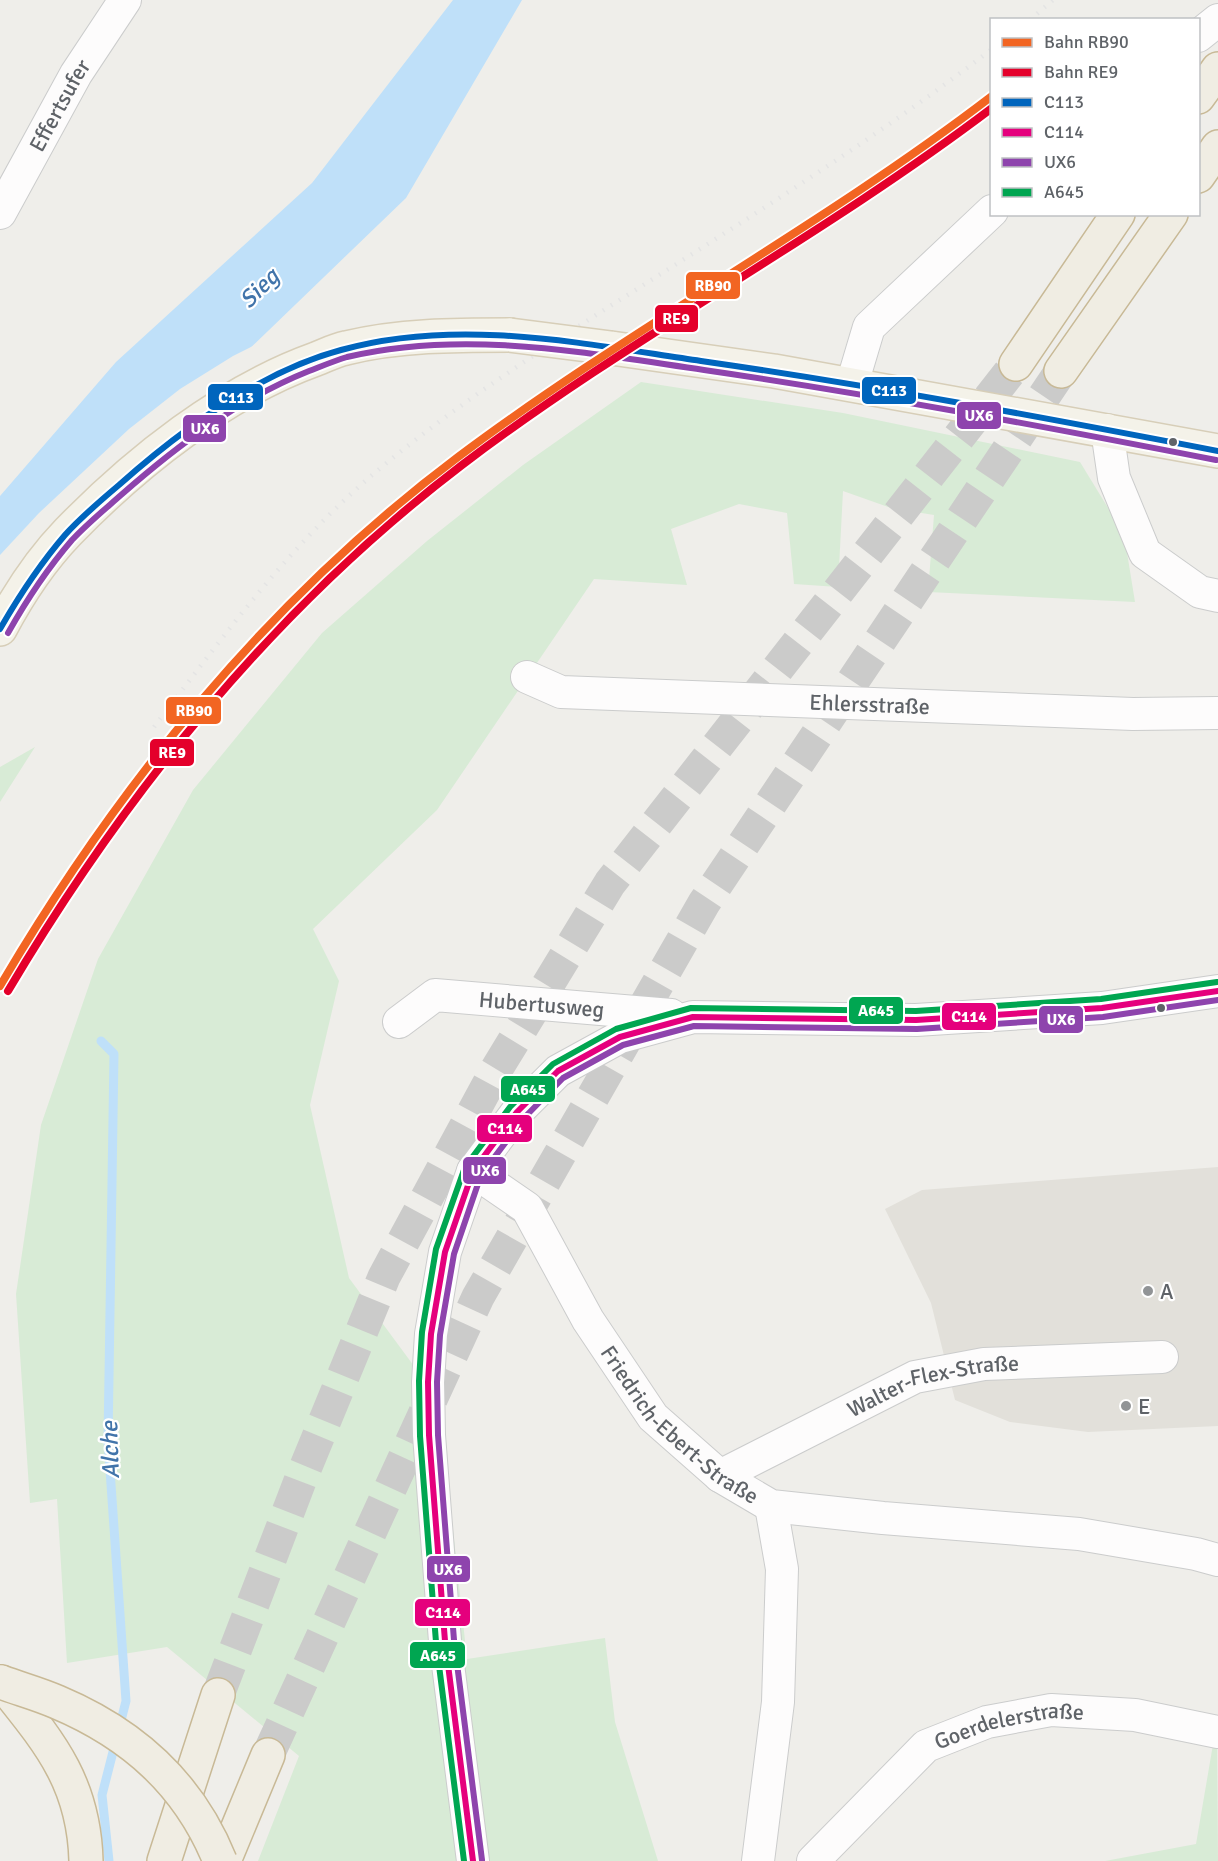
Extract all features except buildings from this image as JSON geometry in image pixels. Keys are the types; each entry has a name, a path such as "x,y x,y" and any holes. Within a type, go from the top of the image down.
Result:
{"highway":[{"path":"1200,94 1218,69"},
{"path":"1200,173 1218,147"},
{"path":"1016,364 1117,216"},
{"path":"1061,371 1170,216"},
{"path":"0,1682 46,1738 67,1773 80,1808 86,1861"},
{"path":"0,1682 57,1702 103,1725 137,1748 167,1774 193,1808 222,1861"},
{"path":"164,1861 218,1695"},
{"path":"222,1861 268,1755"}],"main road":[{"path":"0,629 31,578 67,533 154,454 194,424 248,389 294,367 346,348 396,340 447,335 510,335 774,371 1218,451"}],"street":[{"name":"Effertsufer","path":"0,213 76,74 125,0"},
{"path":"1200,34 1218,20"},
{"path":"852,384 868,327 990,213"},
{"path":"1107,430 1114,478 1145,553 1200,592 1218,596"},
{"name":"Ehlersstraße","path":"527,677 561,692 1133,714 1218,713"},
{"name":"Hubertusweg","path":"399,1022 435,995 693,1017 916,1020 1102,1008 1218,991"},
{"name":"Hubertusweg","path":"473,1861 445,1641 429,1435 428,1382 431,1334 445,1252 473,1172 517,1112 558,1071 620,1037 693,1017"},
{"name":"Friedrich-Ebert-Straße","path":"473,1172 527,1208 588,1320 653,1417 720,1476 771,1506 1079,1534 1211,1552"},
{"name":"Walter-Flex-Straße","path":"720,1476 915,1377 984,1364 1162,1357"},
{"path":"758,1861 778,1702 782,1569 771,1506"},
{"name":"Goerdelerstraße","path":"813,1861 926,1746 987,1722 1051,1710 1135,1715 1218,1732"}],"shaded area":[{"path":"1218,1167 1218,1426 1088,1432 1010,1422 955,1400 931,1303 885,1209 922,1190"}],"green space":[{"path":"641,382 843,413 1080,462 1124,534 1135,602 928,592 934,515 891,508 843,491 838,587 794,584 787,513 739,504 671,529 687,585 594,579 437,810 313,929 339,981 310,1105 349,1278 439,1400 467,1659 605,1638 615,1722 658,1861 258,1861 299,1756 167,1647 67,1663 57,1499 30,1503 16,1294 41,1125 98,959 193,790 322,633 427,541 523,465"},
{"path":"35,747 0,802 0,767"},
{"path":"1217,1721 1218,1861 1105,1861 1196,1844"}],"water":[{"name":"Sieg","path":"453,0 522,0 406,198 243,355 0,615 0,496 116,362 312,183"}],"pier":[{"path":"259,343 0,618 0,555 39,513 129,429 180,389 233,356"}],"waterway":[{"name":"Alche","path":"101,1041 114,1054 108,1441 126,1701 102,1795 109,1861"}],"tunnel":[{"path":"218,1695 300,1481 384,1277 496,1070 610,883 1016,364"},
{"path":"268,1755 478,1297 704,903 1061,371"}],"railway":[{"path":"1032,18 1053,0"},
{"path":"154,727 227,631 278,569 333,511 398,453 511,371 832,163 990,51"}],"rail line":[{"name":"RB90","path":"0,986 46,911 95,838 203,699 262,633 324,571 389,512 458,457 523,410 861,190 990,97"},
{"name":"RE9","path":"8,991 103,844 210,706 268,641 329,579 394,520 462,465 527,418 861,200 990,109"}],"transit line":[{"name":"C113","path":"0,629 38,569 71,528 143,464 195,423 281,372 341,350 386,340 431,335 476,334 612,347 896,392 1218,451"},
{"name":"UX6","path":"8,633 37,585 72,540 143,476 187,441 234,409 283,382 347,357 391,349 481,344 615,357 897,401 1216,460"},
{"name":"A645","path":"464,1861 436,1642 420,1436 419,1381 422,1332 436,1249 465,1167 510,1107 553,1064 616,1029 691,1008 916,1011 1101,999 1217,982"},
{"name":"C114","path":"473,1861 445,1641 429,1435 428,1382 431,1334 445,1252 473,1171 517,1112 558,1071 620,1037 693,1017 916,1020 1102,1008 1218,991"},
{"name":"UX6","path":"482,1860 454,1640 438,1435 437,1382 440,1335 454,1254 481,1175 524,1118 563,1078 623,1045 694,1026 917,1029 1103,1017 1218,1000"}],"place":[{"name":"A","path":"1148,1291"},
{"name":"E","path":"1126,1406"}]}
